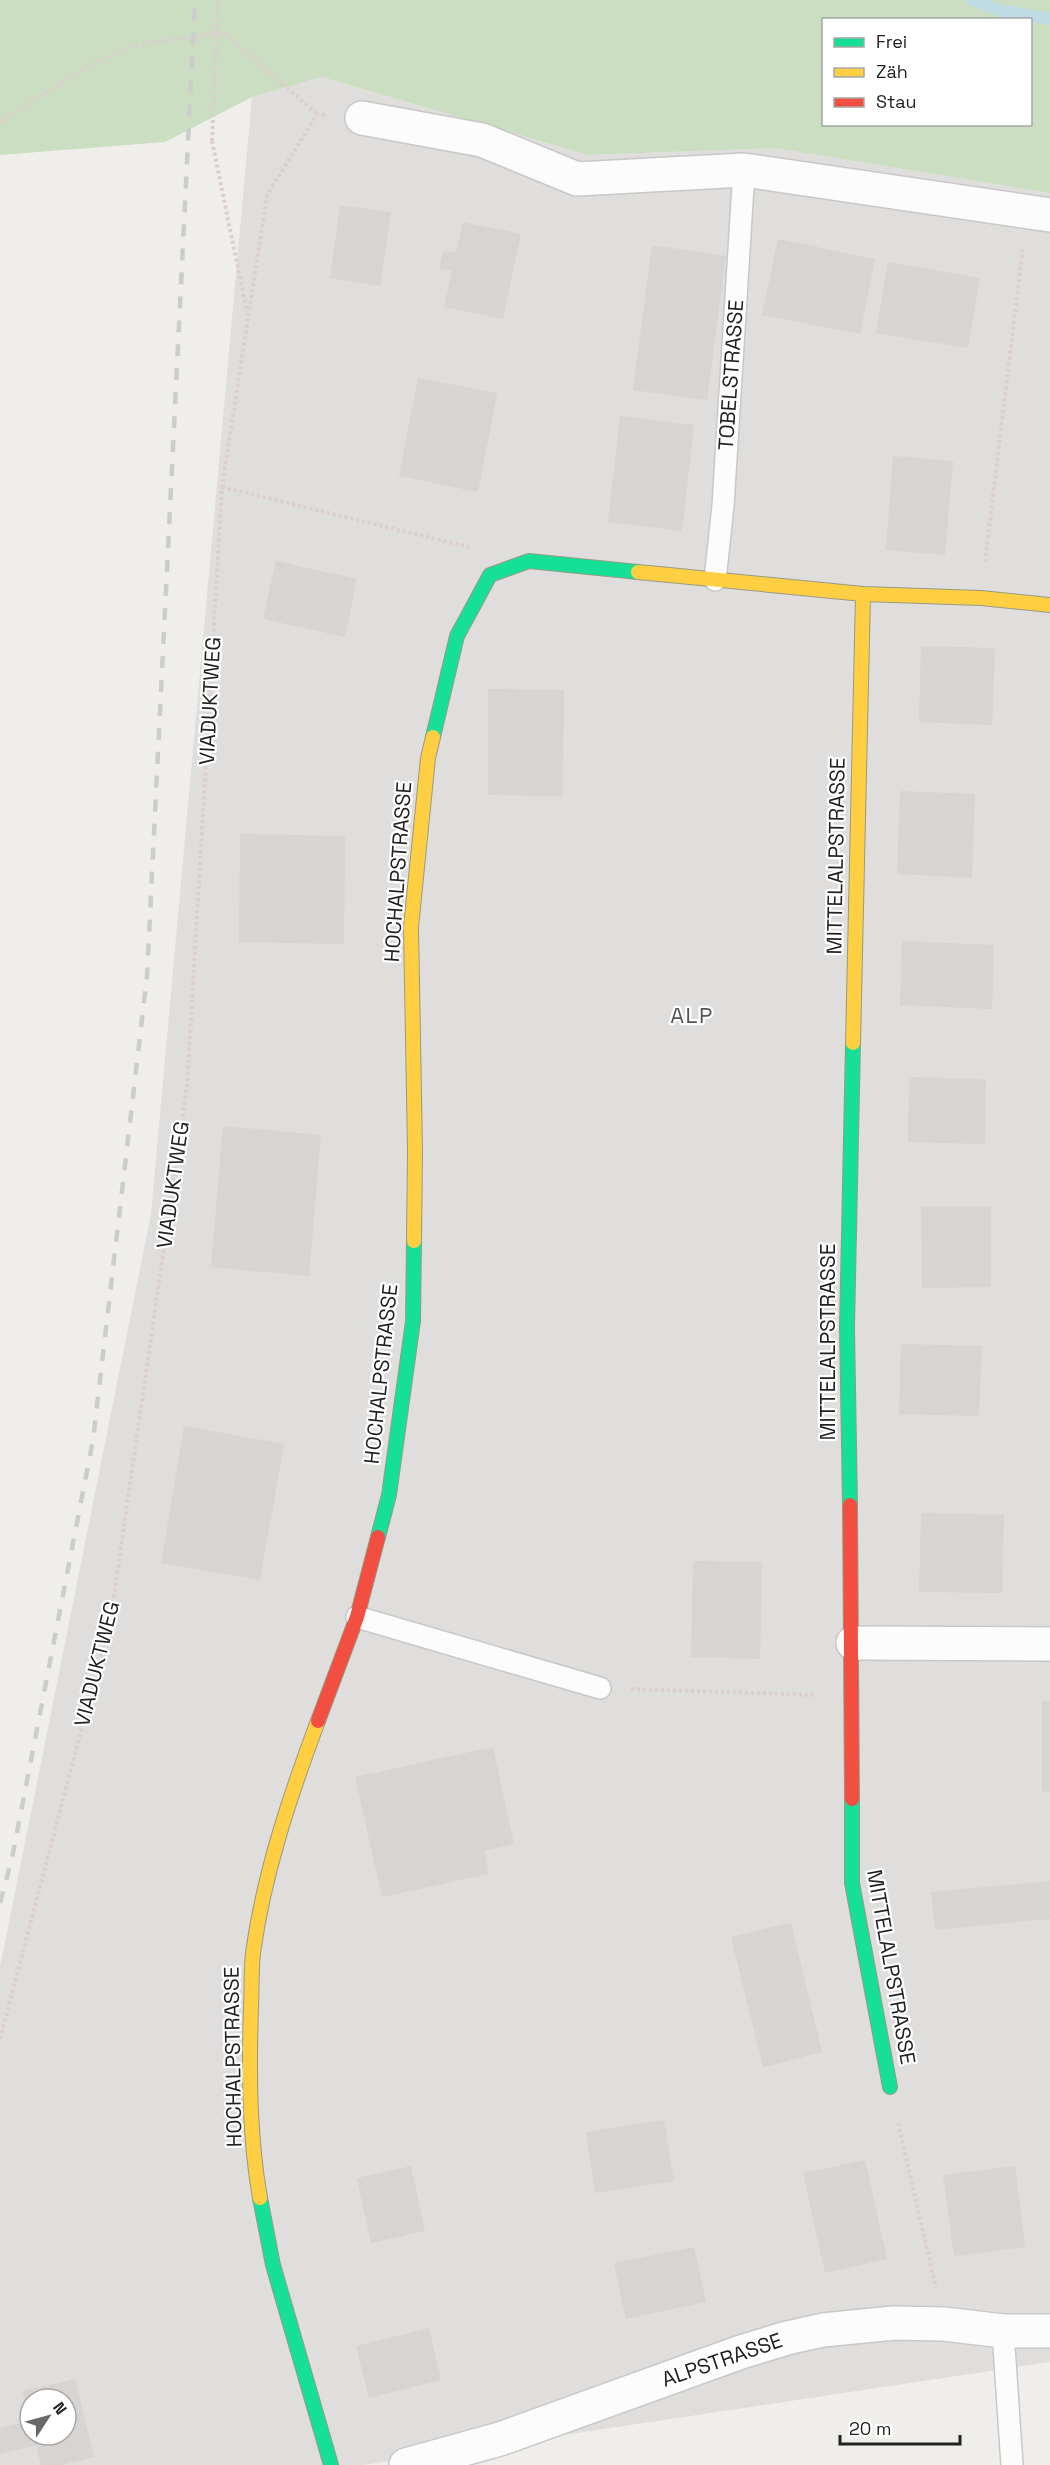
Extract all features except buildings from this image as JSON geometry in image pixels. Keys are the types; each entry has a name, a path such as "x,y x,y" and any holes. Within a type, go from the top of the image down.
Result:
{"street":[{"path":"362,118 482,140 577,180 744,170 1040,214"},
{"name":"HOCHALPSTRASSE","path":"331,2465 273,2265 257,2180 251,2098 250,2033 253,1954 269,1871 292,1791 357,1617 389,1495 413,1321 415,1151 411,927 428,758 457,636 490,575 529,561 863,594 981,598 1050,605"},
{"name":"MITTELALPSTRASSE","path":"863,594 847,1327 853,1643 852,1883 890,2087"},
{"path":"853,1643 1050,1644"},
{"name":"ALPSTRASSE","path":"406,2465 500,2439 787,2338 859,2325 944,2324 1003,2331 1050,2331"}],"lane":[{"name":"TOBELSTRASSE","path":"715,580 723,506 744,170"},
{"path":"357,1617 600,1688"},
{"path":"1003,2331 1012,2465"}],"path":[{"path":"218,0 212,141 248,316"},
{"path":"0,122 87,67 130,46 224,32 317,114 362,118"},
{"name":"VIADUKTWEG","path":"0,2039 111,1617 186,1098 222,487 267,195 317,114"},
{"path":"981,598 1023,243 1040,214"},
{"path":"222,487 473,547"},
{"path":"600,1688 852,1697"},
{"path":"890,2087 944,2324"}],"shaded area":[{"path":"322,77 588,155 774,148 1050,193 1050,2362 363,2465 0,2465 0,1967 151,1214 252,97"},
{"path":"390,686 422,690 411,760 379,755"},
{"path":"367,1271 397,1274 377,1465 347,1462"}],"green space":[{"path":"0,0 1050,0 1050,193 774,148 588,155 322,77 252,97 165,142 0,155"}],"waterway":[{"path":"972,0 998,10 1050,19"}],"railway":[{"path":"0,1903 12,1858 93,1440 147,976 195,0"}],"traffic: fast":[{"path":"433,737 457,636 490,575 529,561 638,572"},
{"path":"850,1505 847,1327 853,1043"},
{"path":"378,1537 389,1495 413,1321 414,1241"},
{"path":"852,1799 852,1883 890,2087"},
{"path":"260,2198 273,2265 331,2465"}],"traffic: slow":[{"path":"638,572 863,594 981,598 1050,605"},
{"path":"853,1043 863,594"},
{"path":"414,1241 415,1151 411,927 428,758 433,737"},
{"path":"260,2198 256,2175 250,2079 253,1953 264,1894 279,1835 318,1721"}],"traffic: jam":[{"path":"850,1505 852,1799"},
{"path":"318,1721 357,1617 378,1537"}],"district":[{"name":"ALP","path":"692,1015"}]}
